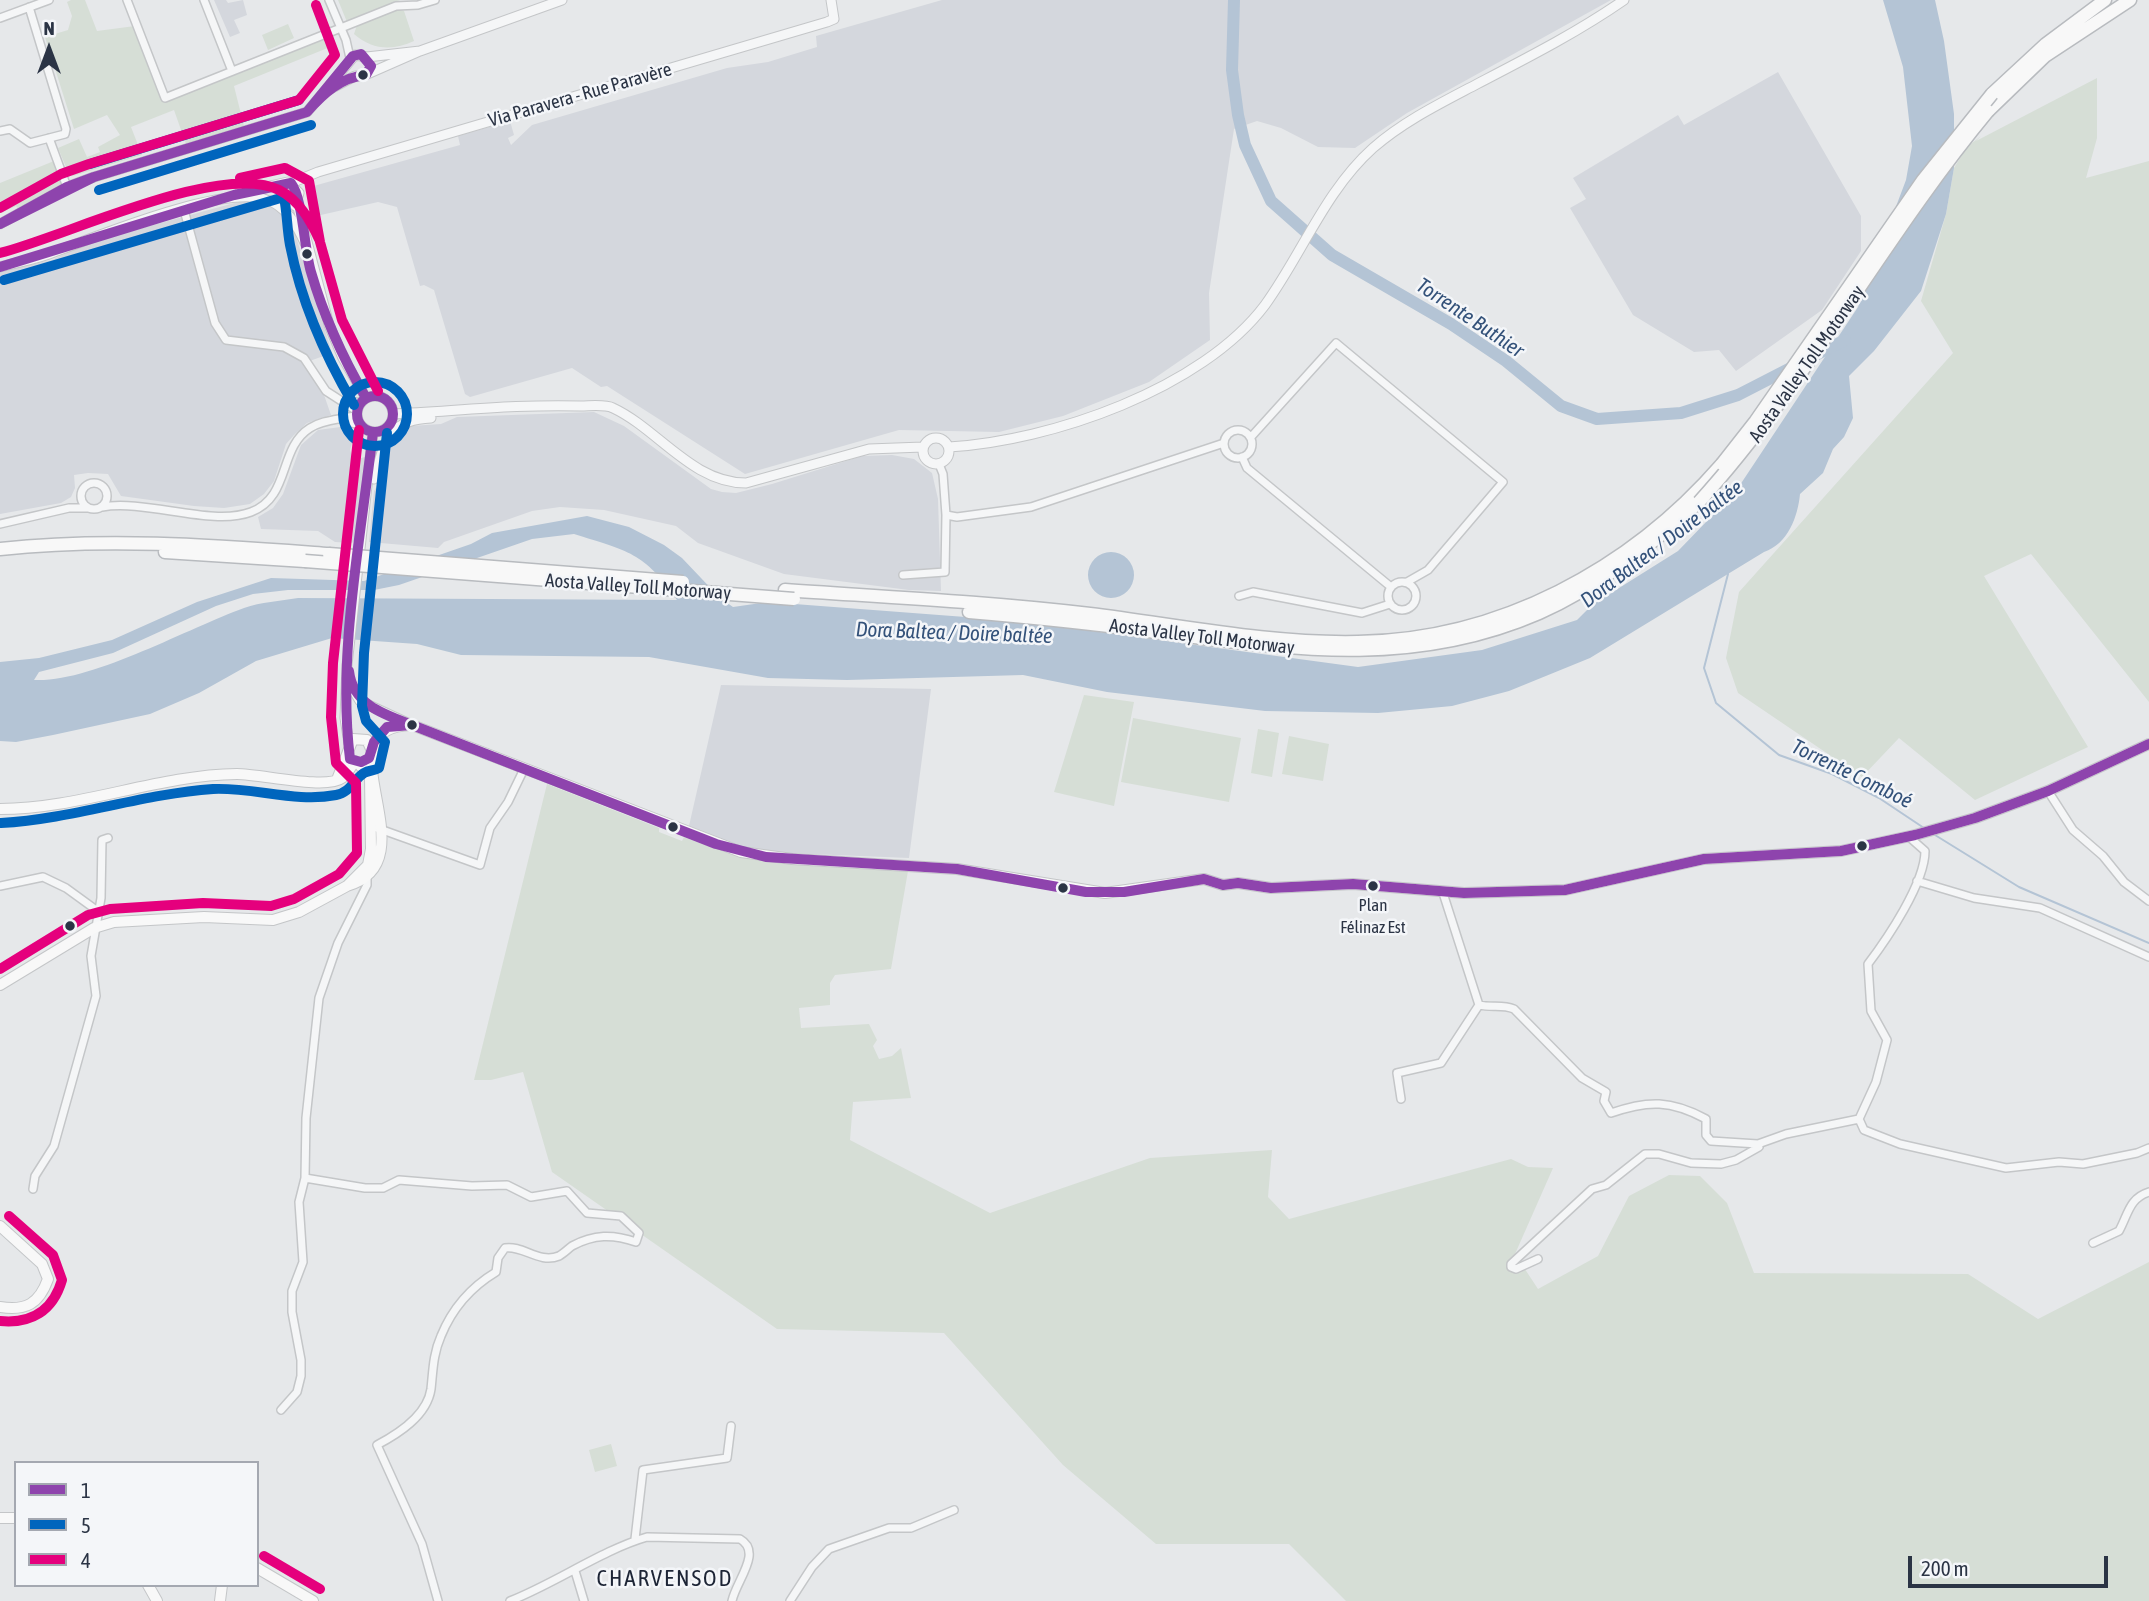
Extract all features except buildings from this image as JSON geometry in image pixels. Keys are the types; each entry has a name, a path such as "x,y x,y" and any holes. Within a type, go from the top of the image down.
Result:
{"highway":[{"name":"Aosta Valley Toll Motorway","path":"0,558 116,551 305,562 1052,610 1281,639 1359,642 1400,640 1492,620 1558,593 1650,534 1704,485 1755,422 1930,171 1992,94 2046,44 2105,0"},
{"name":"Aosta Valley Toll Motorway","path":"0,549 108,543 211,545 329,554 1054,619 1292,649 1400,649 1473,636 1507,626 1562,602 1636,555 1699,502 1744,452 1931,184 1988,111 2045,56 2130,0"}],"main road":[{"path":"0,810 57,804 214,775 261,775 326,784 336,781 362,738 386,722 399,719"},
{"path":"371,755 376,739 387,727 412,725 716,844 766,857 946,868 1105,893 1204,879 1223,885 1238,883 1271,888 1353,884 1443,892 1565,890 1704,859 1828,853 1911,836 2048,791 2149,744"},
{"path":"347,887 368,865 376,828 375,778 371,755 362,738"},
{"path":"352,755 371,755"},
{"path":"0,985 94,928 114,922 204,917 273,919 299,912 367,878 379,863 370,777 352,755"},
{"path":"0,1226 42,1264 48,1279 43,1295 30,1306 17,1309 0,1307"},
{"path":"259,1569 308,1600"}],"street":[{"path":"0,18 49,0"},
{"path":"127,0 165,98 404,3 435,0"},
{"path":"204,0 232,71"},
{"path":"329,0 346,40 349,62 355,76"},
{"path":"325,92 355,76 363,76 420,51 562,0"},
{"name":"Via Paravera - Rue Paravère","path":"291,184 834,19 831,0"},
{"path":"949,447 992,445 1021,439 1143,397 1189,374 1227,345 1252,320 1348,175 1393,132 1534,54 1624,0"},
{"path":"0,131 10,129 30,143 65,134 66,129 29,7"},
{"path":"346,40 370,63 369,72"},
{"path":"0,224 67,187 306,112 349,62 364,55 420,51"},
{"path":"49,138 67,187"},
{"path":"284,210 298,198 307,178"},
{"path":"273,203 271,193 277,184"},
{"path":"0,267 58,251 89,237 277,184 291,184 298,198 306,245 329,324 360,410 373,432 345,718 352,755"},
{"path":"221,200 254,197 273,203 284,210 306,245"},
{"path":"184,210 215,323 226,340 284,347 304,358 326,391 360,410"},
{"path":"1251,437 1336,343 1503,482 1428,570 1407,582 1398,582 1391,587 1387,595 1390,604 1399,610 1413,604 1416,595 1407,582"},
{"path":"0,524 56,511 102,507 136,506 226,515 250,513 276,492 299,437 320,423 340,420 360,410 374,396 386,399 393,414 389,426 373,432"},
{"path":"393,414 546,405 611,407 684,459 715,478 732,483 746,483 869,449 923,447"},
{"path":"368,494 381,450 391,433 411,421 435,418 450,411"},
{"path":"1235,430 1244,431 1251,437 1252,447 1242,457 1229,455 1224,443 1227,435 1235,430"},
{"path":"923,447 928,440 936,437 944,440 949,447 948,456 939,464"},
{"path":"946,515 957,517 1031,507 1224,443"},
{"path":"923,447 928,462 939,464"},
{"path":"1242,457 1247,468 1391,587"},
{"path":"903,575 945,572 946,515 943,474 939,464"},
{"path":"56,511 70,505 85,486 95,482 104,487 115,501 136,506"},
{"path":"102,507 107,494"},
{"path":"80,495 88,508"},
{"path":"1239,596 1253,592 1362,613 1390,604"},
{"path":"351,650 349,715 362,738"},
{"path":"349,683 360,701 412,725"},
{"path":"376,828 480,865 490,828 508,802 524,769"},
{"path":"2048,791 2073,830 2103,856 2124,881 2149,901"},
{"path":"1911,836 1925,851 1924,866 1884,943 1868,964 1871,1011 1886,1040 1876,1082 1859,1119 1864,1130 1900,1144 2006,1168 2059,1162 2083,1164 2149,1148"},
{"path":"33,1189 35,1176 54,1146 96,996 90,969 94,928 99,912 102,840 108,838"},
{"path":"0,886 43,877 66,888 99,912"},
{"path":"281,1410 297,1392 301,1376 292,1301 303,1262 299,1213 305,1178 306,1118 319,998 338,943 368,885 367,878"},
{"path":"1917,881 1974,898 2040,908 2149,957"},
{"path":"1443,892 1479,1005"},
{"path":"1401,1099 1397,1073 1441,1063 1479,1005"},
{"path":"1479,1005 1491,1008 1504,1005 1514,1009 1582,1078 1606,1092 1604,1101 1611,1113 1637,1104 1680,1105 1706,1119 1706,1135 1711,1141 1758,1144 1786,1133 1859,1119"},
{"path":"1538,1259 1517,1269 1511,1268 1511,1264 1592,1189 1606,1185 1645,1154 1660,1154 1691,1163 1720,1164 1736,1160 1759,1147 1758,1144"},
{"path":"305,1178 365,1188 383,1188 399,1180 472,1186 507,1185 531,1197 567,1191 587,1213 621,1216 639,1233 636,1242 615,1235 589,1238 558,1256 537,1257 512,1247 505,1248 498,1258 496,1272 473,1286 441,1336 433,1363 431,1391 422,1409 403,1432 377,1445 422,1544 438,1601"},
{"path":"2093,1243 2119,1231 2131,1202 2138,1195 2149,1192"},
{"path":"635,1539 643,1470 727,1458 731,1426"},
{"path":"790,1601 812,1567 829,1549 889,1528 911,1528 954,1510"},
{"path":"510,1601 575,1572 635,1539 740,1539 749,1547 750,1560 735,1585 732,1601"},
{"path":"575,1572 584,1601"}],"shaded area":[{"path":"85,0 97,31 135,26 164,101 330,34 335,45 234,86 244,126 186,144 174,110 131,127 142,155 73,176 69,174 58,148 79,139 87,157 100,152 98,147 120,135 107,115 74,129 45,37 68,30 72,16 67,2"},
{"path":"214,0 226,0 228,3 243,0 247,15 234,20 240,33 230,37"},
{"path":"338,0 400,0 347,22"},
{"path":"942,0 1611,0 1407,113 1355,148 1318,147 1281,128 1257,121 1234,129 1209,293 1210,340 1149,382 1063,416 999,432 899,430 745,474 607,386 601,387 572,368 470,397 465,394 434,290 420,286 397,207 378,202 312,217 307,195 310,187 460,145 458,136 510,121 514,135 508,138 511,145 532,125 727,68 768,62 817,47 816,36"},
{"path":"398,9 404,11 414,41 383,47 368,43 354,34 357,25"},
{"path":"288,24 294,38 268,50 262,35"},
{"path":"1778,72 1861,216 1861,251 1822,310 1736,371 1719,350 1694,352 1633,315 1570,208 1586,199 1573,178 1678,115 1684,125"},
{"path":"2097,78 2097,138 2086,178 2149,161 2149,702 2031,554 1984,576 2088,747 1975,800 1899,738 1862,777 1738,693 1726,658 1739,592 1953,353 1921,301 1946,214 1954,168 1967,147 1981,136 1976,141"},
{"path":"54,161 63,186 19,210 16,206 0,213 0,183"},
{"path":"242,201 269,206 287,218 294,230 332,353 304,363 323,392 331,415 307,423 294,435 286,444 274,481 264,494 250,504 224,508 121,496 108,474 88,473 74,475 75,488 71,497 61,503 0,514 0,271 52,260 86,243"},
{"path":"594,412 624,426 711,489 722,492 736,493 772,484 862,456 892,455 914,459 932,473 938,499 941,591 909,590 784,574 698,543 676,526 604,510 560,507 532,511 444,542 438,548 369,542 374,491 383,476 385,454 395,437 410,426 441,424 457,417"},
{"path":"348,426 354,436 350,450 353,460 365,457 357,538 352,543 335,542 318,531 261,529 258,517 273,508 283,494 301,445 318,430"},
{"path":"721,685 931,689 909,858 785,853 737,846 689,826"},
{"path":"1084,695 1134,702 1114,806 1054,792"},
{"path":"1133,718 1241,738 1229,802 1121,782"},
{"path":"1258,729 1279,733 1272,777 1251,773"},
{"path":"1289,736 1329,744 1323,781 1282,774"},
{"path":"547,784 659,828 659,832 682,841 684,837 740,855 794,864 908,871 891,969 835,975 830,983 830,1005 799,1008 801,1028 869,1024 877,1040 873,1046 879,1059 892,1056 901,1048 911,1098 853,1102 850,1140 990,1213 1150,1158 1272,1150 1268,1197 1289,1219 1511,1159 1528,1167 1553,1168 1515,1254 1538,1289 1598,1256 1629,1196 1669,1175 1700,1176 1727,1203 1754,1273 1968,1274 2038,1319 2149,1262 2149,1601 1346,1601 1289,1544 1156,1544 1063,1465 944,1333 777,1329 552,1172 523,1072 491,1080 474,1080"},
{"path":"611,1444 617,1466 595,1472 589,1450"}],"water":[{"name":"Dora Baltea / Doire baltée","path":"1883,0 1935,0 1944,41 1954,114 1954,168 1946,214 1921,291 1874,351 1849,376 1853,418 1844,437 1833,449 1823,473 1800,494 1794,520 1785,536 1772,548 1590,658 1509,691 1452,706 1378,713 1265,711 1107,692 1023,675 847,680 768,678 649,657 461,655 417,644 332,638 256,661 199,693 150,714 16,742 0,741 0,662 39,658 112,640 197,602 271,578 364,581 471,544 492,533 587,516 629,527 664,545 682,558 720,598 733,607 768,602 1018,621 1358,667 1482,650 1577,620 1592,605 1678,551 1736,491 1858,307 1906,180 1912,146 1903,67","holes":["574,534 633,555 655,572 677,600 298,598 244,608 139,653 83,673 57,679 34,680 39,672 113,653 216,606 253,594 288,590 374,590 399,585 532,539"]},
{"path":"1111,552 1127,559 1134,575 1127,591 1111,598 1095,591 1088,575 1095,559"}],"waterway":[{"name":"Torrente Buthier","path":"1234,0 1232,70 1238,115 1245,145 1271,201 1332,255 1451,324 1506,361 1561,406 1597,419 1681,413 1738,395 1845,340"},
{"name":"Torrente Comboé","path":"1728,574 1704,668 1716,703 1779,755 1832,774 1879,798 1924,828"},
{"name":"Torrente Comboé","path":"1935,835 2019,887 2149,943"}],"transit line":[{"name":"4","path":"0,208 61,174 299,100 335,55 316,5"},
{"name":"1","path":"361,54 371,66 366,75 348,79 333,88 307,112 353,56 361,54"},
{"name":"5","path":"90,164 299,100"},
{"name":"1","path":"94,177 307,112"},
{"name":"5","path":"99,190 311,125"},
{"name":"4","path":"240,178 285,168 309,181 320,242 342,320 378,391"},
{"name":"1","path":"94,177 0,224 67,187 94,177"},
{"name":"1","path":"0,267 234,195 291,183 298,200 311,272 322,305 366,398"},
{"name":"4","path":"0,253 142,205 220,185 253,184 279,190 298,205 319,239"},
{"name":"5","path":"4,280 284,197 290,245 307,307 333,367 354,405"},
{"name":"5","path":"369,382 381,382 398,391 405,402 407,414 405,426 398,437 381,446 369,446 357,441 348,432 343,420 343,408 348,396 357,387 369,382"},
{"name":"1","path":"375,396 388,401 393,414 388,427 375,432 362,427 357,414 362,401 375,396"},
{"name":"4","path":"0,969 88,915 110,909 203,903 271,906 294,899 339,874 357,853 356,783 336,763 331,717 333,663 359,430"},
{"name":"1","path":"373,432 348,638 346,679 350,759 361,762 369,758 374,742 387,727 412,725 716,844 766,857 957,869 1086,892 1124,892 1204,879 1223,885 1238,883 1271,888 1353,884 1464,893 1565,890 1704,859 1841,851 1915,835 1975,818 2048,791 2149,744"},
{"name":"5","path":"1,823 54,817 160,796 213,789 306,797 336,795 349,789 364,773 379,768 385,742 366,721 362,706 364,653 387,433"},
{"name":"1","path":"349,671 352,683 364,701 382,713 415,726"},
{"name":"4","path":"0,1321 22,1320 39,1313 53,1300 62,1280 53,1255 9,1216"},
{"name":"4","path":"264,1556 320,1589"}],"place":[{"name":"Plan Félinaz Est","path":"1373,886"}],"district":[{"name":"CHARVENSOD","path":"665,1579"}]}
